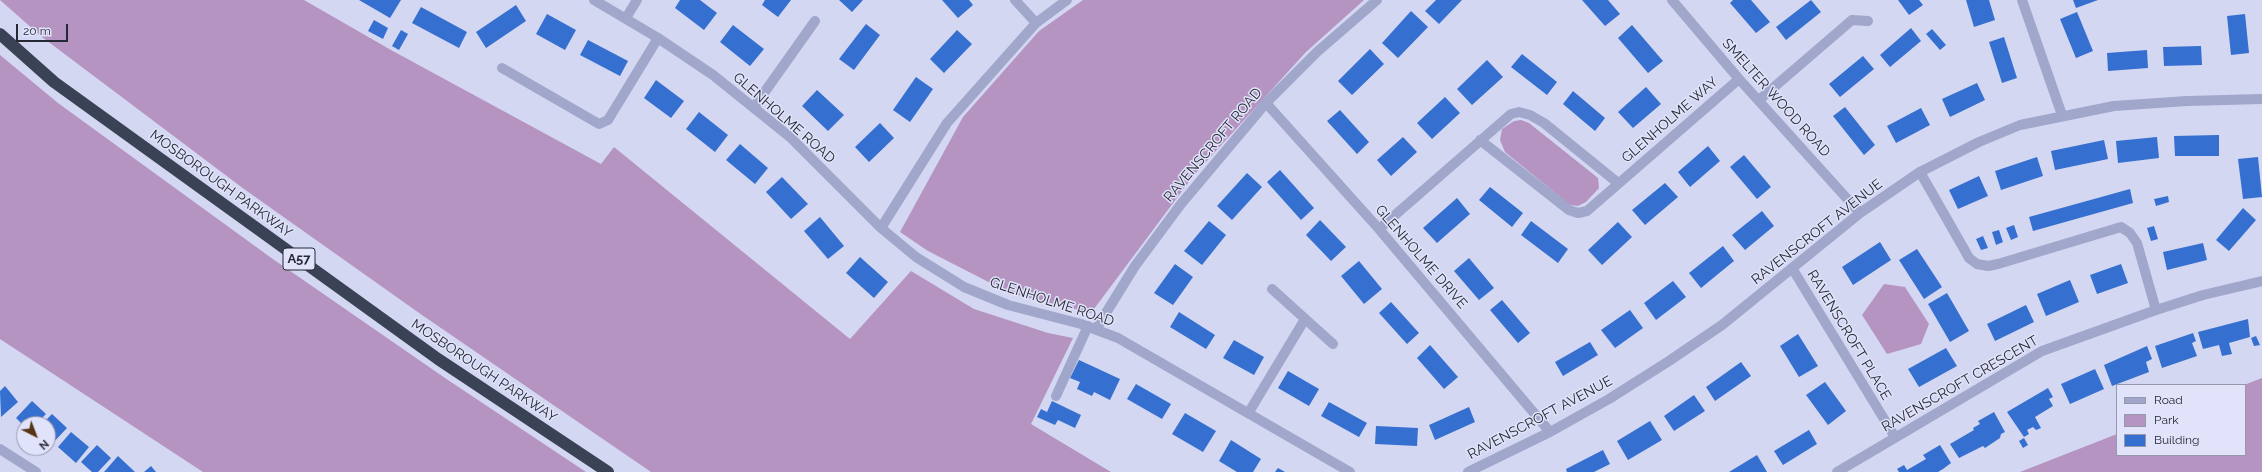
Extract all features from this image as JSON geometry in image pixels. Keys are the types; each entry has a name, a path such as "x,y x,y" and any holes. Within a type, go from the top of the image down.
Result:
{"highway":[{"name":"MOSBOROUGH PARKWAY","path":"0,34 54,82 438,360 608,472"}],"street":[{"name":"GLENHOLME ROAD","path":"594,0 658,38 713,75 754,107 812,158 880,228 916,257 964,287 1008,305 1092,327 1131,345 1249,412 1350,472"},
{"path":"626,18 637,0"},
{"path":"1014,0 1036,23"},
{"path":"880,228 947,123 1036,23 1067,0"},
{"name":"RAVENSCROFT ROAD","path":"1056,396 1092,327 1181,204 1266,103 1317,52 1377,0"},
{"name":"SMELTER WOOD ROAD","path":"1672,0 1739,79 1860,213"},
{"path":"2022,0 2062,115"},
{"path":"1759,100 1852,20 1868,21"},
{"path":"754,107 815,21"},
{"path":"502,68 599,124 608,120 658,38"},
{"name":"GLENHOLME WAY","path":"1480,140 1569,210 1578,212 1586,210 1739,79"},
{"name":"RAVENSCROFT AVENUE","path":"1470,472 1550,432 1669,361 1722,324 1860,213 1920,172 1979,142 2020,125 2062,115 2114,106 2188,101 2262,99"},
{"name":"GLENHOLME DRIVE","path":"1266,103 1380,229 1550,432"},
{"name":"GLENHOLME WAY","path":"1380,229 1480,140 1511,114 1519,112 1530,115 1544,122 1618,183"},
{"path":"1920,172 1969,258 1977,264 1988,266 1998,264 2121,227 2130,233 2137,243 2156,310"},
{"name":"RAVENSCROFT PLACE","path":"1792,268 1895,437"},
{"name":"RAVENSCROFT CRESCENT","path":"1837,472 2042,351 2156,310 2203,295 2262,281"},
{"path":"1272,289 1333,344"},
{"path":"1249,412 1305,320"},
{"path":"0,449 36,472"}],"green space":[{"path":"0,0 304,0 391,50 601,164 614,147 850,339 911,271 974,309 1048,333 1073,338 1031,424 1111,472 651,472 422,315 244,189 42,37"},
{"path":"1083,0 1364,0 1306,52 1194,175 1091,313 1010,293 928,251 900,232 963,117 1039,31"},
{"path":"0,55 58,103 270,257 445,378 586,472 203,472 0,339"},
{"path":"1521,120 1529,123 1598,178 1599,188 1586,202 1578,206 1570,205 1505,152 1500,140 1502,129 1514,121"},
{"path":"1884,284 1905,287 1929,324 1921,344 1887,354 1862,315"},
{"path":"2262,378 2262,472 2020,472 2116,434 2116,456 2246,456 2246,384"}],"building":[{"path":"359,0 401,0 390,18"},
{"path":"680,0 700,0 717,13 704,30 675,8"},
{"path":"765,0 791,0 778,17 762,5"},
{"path":"839,0 863,0 852,12"},
{"path":"942,0 969,0 973,5 958,18"},
{"path":"1436,0 1462,0 1439,24 1425,11"},
{"path":"1582,0 1608,0 1620,14 1605,26"},
{"path":"1733,0 1751,0 1770,22 1756,33 1730,3"},
{"path":"1811,0 1821,12 1786,40 1776,27"},
{"path":"1898,0 1919,0 1923,5 1909,15"},
{"path":"1966,0 1989,0 1995,20 1974,27"},
{"path":"2073,0 2098,0 2076,8"},
{"path":"516,5 526,21 486,48 476,32"},
{"path":"421,7 467,32 459,48 412,23"},
{"path":"1411,11 1428,27 1398,58 1382,43"},
{"path":"2077,12 2093,51 2076,58 2060,19"},
{"path":"547,14 576,30 565,50 536,34"},
{"path":"2245,14 2249,53 2231,55 2227,16"},
{"path":"374,20 388,28 383,39 368,31"},
{"path":"866,24 880,35 854,70 839,59"},
{"path":"733,25 764,49 750,66 720,42"},
{"path":"1632,25 1663,61 1648,73 1618,38"},
{"path":"1911,28 1921,41 1890,67 1880,55"},
{"path":"1932,29 1946,45 1940,50 1926,34"},
{"path":"401,30 408,34 399,50 392,46"},
{"path":"957,30 972,44 944,73 930,59"},
{"path":"2004,37 2017,78 2002,83 1989,42"},
{"path":"588,40 628,61 620,76 580,55"},
{"path":"2201,46 2202,65 2164,66 2163,47"},
{"path":"1370,49 1384,64 1352,95 1338,81"},
{"path":"2147,50 2148,68 2108,71 2107,53"},
{"path":"1522,54 1557,82 1547,95 1511,67"},
{"path":"1863,56 1874,69 1840,97 1829,84"},
{"path":"1487,60 1503,77 1472,105 1457,89"},
{"path":"916,77 933,89 910,122 893,110"},
{"path":"656,80 684,101 671,118 644,98"},
{"path":"1977,83 1985,100 1950,117 1942,99"},
{"path":"1646,87 1661,104 1633,128 1618,112"},
{"path":"817,90 844,115 828,131 802,106"},
{"path":"1573,91 1605,118 1595,131 1563,104"},
{"path":"1445,97 1460,113 1432,139 1417,123"},
{"path":"1845,107 1875,145 1864,155 1833,116"},
{"path":"1921,108 1930,125 1896,143 1887,126"},
{"path":"1340,110 1369,142 1357,154 1327,121"},
{"path":"699,112 728,135 715,152 686,129"},
{"path":"880,123 894,138 869,162 855,147"},
{"path":"2219,135 2219,156 2175,156 2174,136"},
{"path":"1403,137 1417,152 1391,176 1377,160"},
{"path":"2157,137 2159,158 2118,163 2116,141"},
{"path":"2104,140 2108,159 2055,170 2051,151"},
{"path":"740,144 768,168 755,184 726,160"},
{"path":"1708,146 1720,161 1690,187 1678,172"},
{"path":"1744,155 1771,187 1757,199 1730,167"},
{"path":"2037,157 2043,176 2001,190 1995,171"},
{"path":"2258,157 2262,197 2243,199 2238,159"},
{"path":"1280,170 1314,208 1301,220 1267,182"},
{"path":"1247,173 1262,187 1232,220 1217,206"},
{"path":"1979,176 1988,196 1958,209 1949,190"},
{"path":"782,177 808,204 791,219 766,192"},
{"path":"1665,183 1678,197 1645,225 1632,210"},
{"path":"1490,187 1523,213 1512,227 1479,200"},
{"path":"2130,189 2133,203 2033,231 2029,217"},
{"path":"2168,196 2169,202 2156,206 2154,199"},
{"path":"1457,198 1470,214 1437,243 1423,228"},
{"path":"2243,208 2256,220 2229,251 2216,240"},
{"path":"1762,211 1774,226 1745,250 1732,235"},
{"path":"820,217 844,246 828,259 804,231"},
{"path":"1320,220 1346,247 1331,261 1306,235"},
{"path":"1209,221 1226,235 1202,265 1184,251"},
{"path":"1531,221 1568,249 1558,263 1521,235"},
{"path":"1618,222 1632,237 1602,265 1588,250"},
{"path":"2014,225 2018,237 2011,240 2006,228"},
{"path":"2154,226 2158,239 2151,241 2147,228"},
{"path":"1999,230 2003,242 1996,245 1992,232"},
{"path":"1983,236 1988,248 1981,250 1976,239"},
{"path":"1880,242 1891,260 1853,285 1842,267"},
{"path":"2203,243 2207,260 2167,270 2163,252"},
{"path":"1723,246 1734,261 1701,288 1689,273"},
{"path":"1917,249 1942,287 1924,299 1899,260"},
{"path":"860,257 888,282 874,298 846,273"},
{"path":"1469,258 1494,288 1479,300 1454,271"},
{"path":"1359,261 1382,289 1364,304 1341,276"},
{"path":"1175,264 1193,277 1173,305 1154,293"},
{"path":"2121,264 2128,283 2097,294 2090,275"},
{"path":"2070,280 2079,302 2046,316 2037,294"},
{"path":"1673,281 1686,297 1656,320 1644,303"},
{"path":"1947,293 1969,331 1950,342 1928,304"},
{"path":"1502,300 1530,333 1518,343 1490,310"},
{"path":"1391,302 1419,333 1407,344 1379,313"},
{"path":"2026,305 2034,322 1995,341 1987,324"},
{"path":"1630,310 1643,328 1615,348 1601,330"},
{"path":"1179,312 1215,335 1206,349 1170,327"},
{"path":"2248,319 2250,337 2229,343 2232,354 2222,356 2219,345 2203,349 2198,332"},
{"path":"2193,333 2196,341 2192,343 2197,356 2162,368 2155,346"},
{"path":"1798,334 1818,366 1799,377 1780,346"},
{"path":"2256,336 2260,345 2254,346 2251,338"},
{"path":"1234,340 1264,357 1254,375 1223,358"},
{"path":"1590,342 1598,355 1563,376 1555,362"},
{"path":"1430,345 1458,377 1444,389 1417,358"},
{"path":"2147,346 2152,359 2146,362 2149,372 2112,386 2104,365"},
{"path":"1946,348 1957,366 1919,387 1908,369"},
{"path":"1079,360 1120,379 1110,400 1094,392 1092,396 1077,389 1080,382 1070,378"},
{"path":"1741,362 1751,376 1715,401 1706,387"},
{"path":"2095,369 2104,389 2070,404 2061,384"},
{"path":"1288,371 1319,389 1309,406 1278,388"},
{"path":"1825,382 1846,411 1828,425 1806,395"},
{"path":"1136,384 1171,404 1162,419 1127,399"},
{"path":"5,386 18,402 1,417 0,391"},
{"path":"2048,388 2053,397 2049,399 2053,406 2035,417 2041,428 2036,430 2033,427 2027,430 2029,434 2024,437 2007,412"},
{"path":"1694,395 1705,411 1674,431 1664,416"},
{"path":"32,401 46,414 44,416 18,416"},
{"path":"1052,401 1081,415 1075,428 1058,420 1055,425 1037,417 1041,409 1047,412"},
{"path":"1329,402 1367,423 1359,437 1321,416"},
{"path":"1469,407 1475,422 1435,440 1429,425"},
{"path":"1994,412 2005,432 2001,434 2000,438 1985,448 1983,446 1959,458 1950,444 1974,430 1973,428 1980,424 1978,421"},
{"path":"1185,413 1216,431 1203,452 1172,434"},
{"path":"56,418 67,428 56,440"},
{"path":"1650,421 1662,440 1628,460 1617,441"},
{"path":"1376,426 1418,428 1417,446 1375,444"},
{"path":"1809,430 1817,444 1783,465 1774,451"},
{"path":"71,432 89,447 76,463 58,447"},
{"path":"2024,438 2028,445 2023,448 2019,441"},
{"path":"1231,440 1261,459 1253,472 1237,472 1219,461"},
{"path":"97,445 111,458 98,472 92,472 81,462"},
{"path":"1940,445 1951,463 1938,472 1899,472 1897,469 1904,465 1907,470 1926,459 1923,455"},
{"path":"1603,450 1610,464 1594,472 1567,472 1566,469"},
{"path":"1757,455 1767,472 1729,472"},
{"path":"118,456 135,472 104,472"},
{"path":"151,466 156,472 144,472"},
{"path":"1278,468 1285,472 1275,472"}]}
